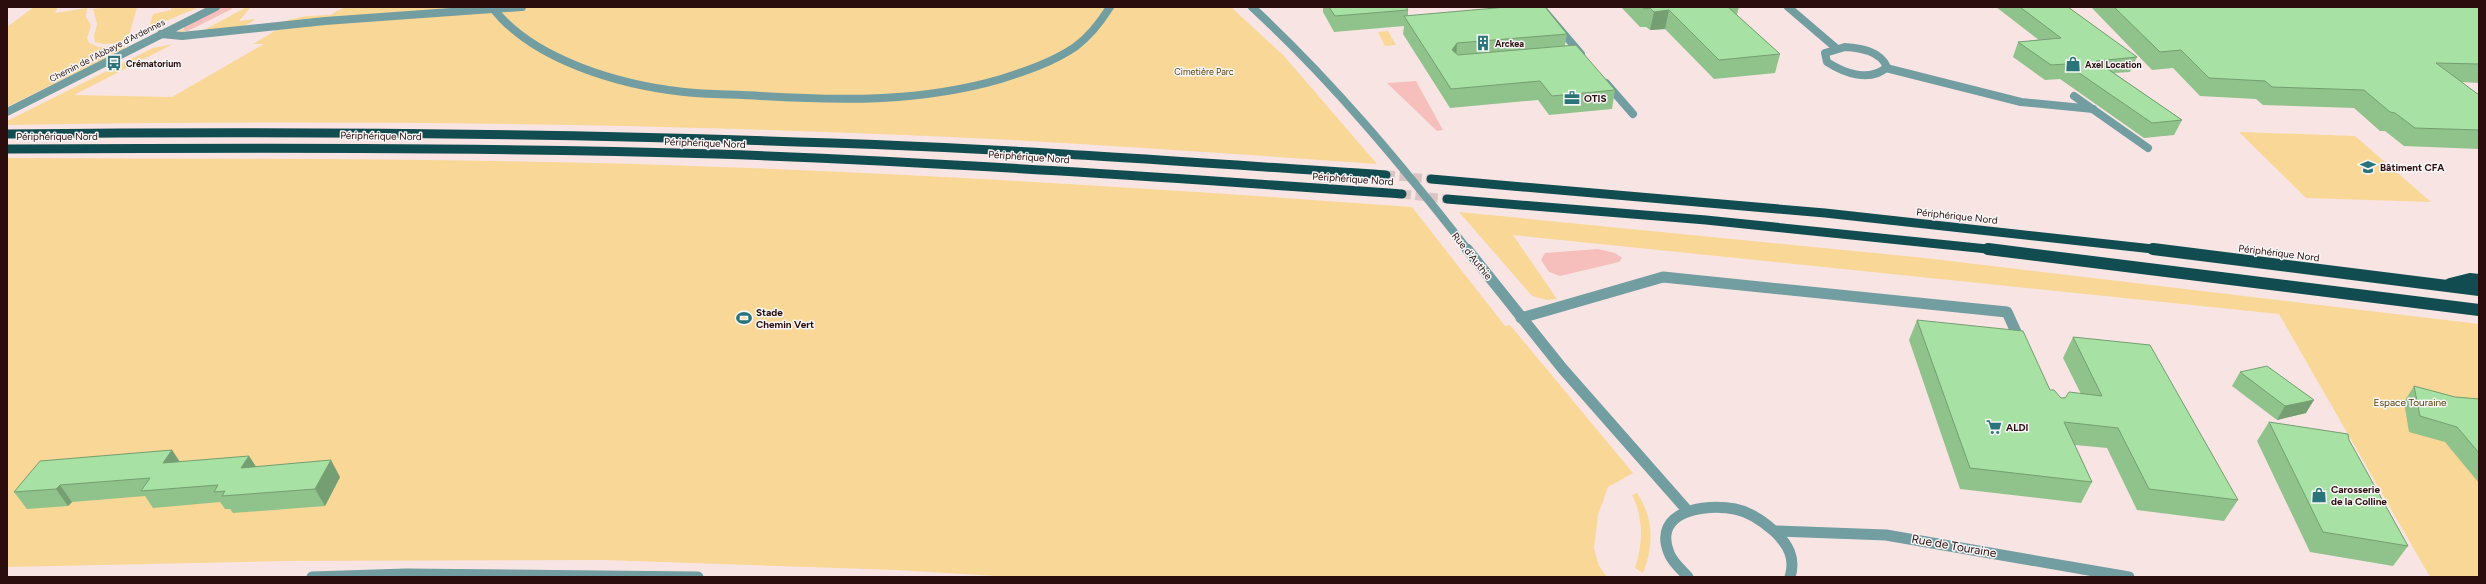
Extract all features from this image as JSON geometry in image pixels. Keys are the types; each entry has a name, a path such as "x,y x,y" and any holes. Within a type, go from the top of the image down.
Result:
{"highway":[{"name":"Périphérique Nord","path":"7,134 358,132 758,140 1009,152 1386,176"},
{"name":"Périphérique Nord","path":"7,149 340,148 659,153 980,166 1402,194"},
{"name":"Périphérique Nord","path":"1431,179 1760,208 1982,230 2479,290"},
{"path":"1447,199 1786,228 2013,252 2479,310"},
{"path":"2445,286 2470,279 2479,280"}],"street":[{"name":"Chemin de l'Abbaye d'Ardennes","path":"7,112 216,7"},
{"path":"161,34 182,36 325,21 522,7"},
{"path":"492,8 508,28 541,49 626,80 664,90 836,100 899,98 964,88 1014,76 1058,57 1084,40 1104,19 1110,7"},
{"name":"Rue d'Authie","path":"1252,7 1287,38 1383,146 1521,318 1686,509"},
{"path":"1541,7 1584,58 1571,57"},
{"path":"1788,7 1836,48"},
{"path":"1886,68 1886,62 1874,54 1855,48 1836,48 1825,54 1827,62 1841,70 1871,75 1879,73 1886,68 2021,102 2093,109"},
{"path":"1599,75 1633,114"},
{"path":"2074,96 2148,148"},
{"path":"1521,318 1663,277 2007,312 2027,355"},
{"path":"1688,577 1678,568 1668,554 1665,540 1667,528 1674,517 1686,509 1716,505 1732,508 1764,521 1777,531 1787,544 1792,557 1793,570 1790,577"},
{"name":"Rue de Touraine","path":"1777,531 1846,532 1886,535 2129,577"},
{"path":"313,577 406,574 698,577"}],"green space":[{"path":"34,7 58,7 55,13 87,8 86,17 91,26 87,38 89,43 98,47 125,46 124,49 7,107 7,27"},
{"path":"106,7 137,7 127,43 103,44 95,42 94,36 97,24 93,9"},
{"path":"171,7 199,7 149,28 153,14 171,10"},
{"path":"223,7 235,7 182,32 178,32"},
{"name":"Cimetière Parc","path":"345,7 1231,7 1284,56 1377,164 1022,141 679,127 455,123 119,123 7,125 7,121 153,48 173,44 74,95 172,97 264,44 253,44 278,29 288,20 306,16 330,15"},
{"path":"245,8 250,8 239,21 255,19 250,23 238,27 204,30"},
{"path":"1388,31 1396,45 1385,46 1378,32"},
{"path":"2239,132 2355,136 2431,202 2306,198"},
{"name":"Stade Chemin Vert","path":"7,158 322,159 733,167 1024,181 1412,207 1505,326 1510,325 1633,473 1608,487 1598,515 1594,548 1599,566 1607,577 1012,577 896,570 604,560 285,561 7,567"},
{"name":"Espace Touraine","path":"1459,212 1925,258 2479,324 2479,577 2430,577 2279,314 1513,235 1557,299 1547,300 1532,296"},
{"path":"1637,493 1647,512 1650,532 1649,553 1643,573 1635,568 1641,540 1639,513 1632,495"}],"shaded area":[{"path":"1416,81 1443,130 1437,131 1387,83"},
{"path":"1598,249 1615,253 1622,258 1619,262 1560,276 1549,272 1541,260 1545,253"}],"building":[{"path":"1329,7 1406,7 1408,10 1335,16"},
{"path":"1507,7 1545,7 1567,34 1457,43 1452,50 1458,55 1576,45 1615,90 1552,96 1540,81 1451,89 1404,16"},
{"path":"1642,7 1728,7 1780,54 1719,60 1669,10 1654,12 1650,8 1644,9"},
{"path":"2020,7 2068,7 2137,57 2096,61 2182,120 2152,123 2066,64 2051,65 2018,42 2061,38"},
{"path":"2114,7 2479,7 2479,64 2436,63 2479,95 2479,130 2415,128 2395,113 2390,112 2364,90 2272,87 2265,81 2209,78 2181,50 2160,52"},
{"path":"1917,320 2023,331 2050,390 2054,390 2061,398 2065,398 2069,392 2102,396 2073,337 2150,345 2238,500 2149,489 2118,428 2064,422 2092,482 1970,468"},
{"path":"2267,366 2314,400 2285,406 2240,372"},
{"path":"2414,386 2455,397 2479,399 2479,453 2457,427 2420,416"},
{"path":"2269,422 2348,434 2349,440 2408,546 2323,532"},
{"path":"172,450 163,463 249,456 241,468 331,460 315,489 222,496 225,491 214,492 218,485 141,491 150,478 60,485 56,489 14,492 40,461"}],"waterway":[{"path":"187,28 229,7"}],"tunnel":[{"path":"1386,175 1431,179"},
{"path":"1402,194 1447,199"}],"place":[{"name":"Arckea","path":"1483,43"},
{"name":"Crématorium","path":"114,63"},
{"name":"Axel Location","path":"2073,64"},
{"name":"OTIS","path":"1572,98"},
{"name":"Bâtiment CFA","path":"2368,167"},
{"name":"Stade Chemin Vert","path":"744,318"},
{"name":"ALDI","path":"1994,427"},
{"name":"Carosserie de la Colline","path":"2319,495"}]}
